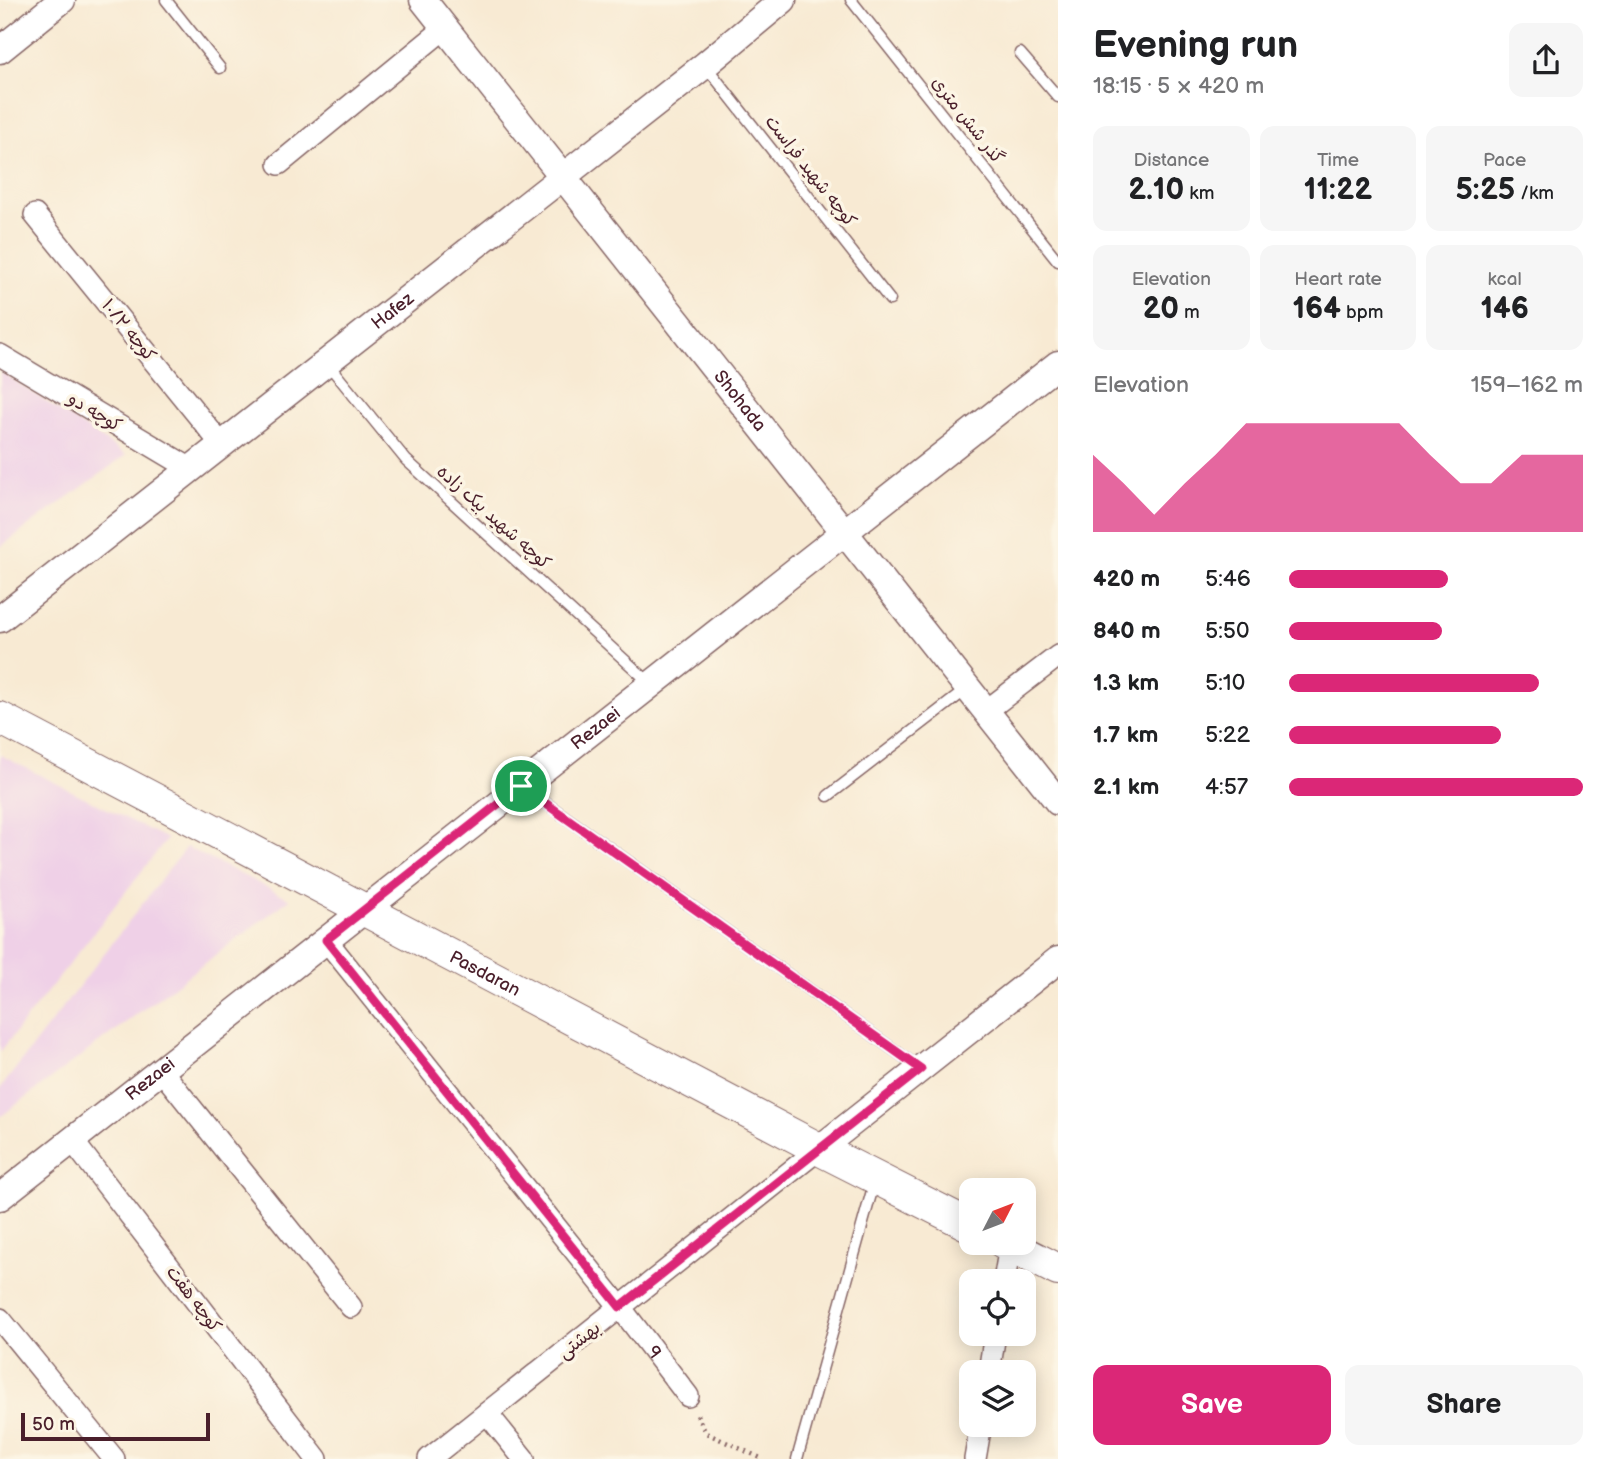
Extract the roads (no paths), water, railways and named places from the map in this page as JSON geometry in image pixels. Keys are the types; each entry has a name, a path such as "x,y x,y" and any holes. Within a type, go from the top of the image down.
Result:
{"main road":[{"name":"Pasdaran","path":"0,718 959,1220"},
{"path":"1029,1255 1058,1270"}],"street":[{"path":"0,50 62,0"},
{"name":"Shohada","path":"424,0 1058,802"},
{"name":"Hafez","path":"0,619 705,65 783,0"},
{"path":"279,164 445,28"},
{"name":"کوچه ۱۰/۲","path":"35,215 222,444"},
{"name":"کوچه دو","path":"0,355 191,469"},
{"name":"Rezaei","path":"0,1197 1058,364"},
{"path":"986,711 1058,656"},
{"name":"9","path":"326,940 688,1396"},
{"name":"بهشتی","path":"429,1459 1058,960"},
{"path":"161,1070 351,1307"},
{"name":"کوچه هفت","path":"72,1140 317,1459"},
{"path":"0,1319 114,1459"},
{"path":"487,1413 524,1459"},
{"path":"975,1459 979,1437"}],"lane":[{"path":"166,0 220,68"},
{"name":"گذر شش متری","path":"851,0 1058,261"},
{"path":"1020,53 1058,97"},
{"name":"کوچه شهید فراست","path":"705,65 890,300"},
{"name":"کوچه شهید بیک زاده","path":"327,363 406,460 651,684"},
{"path":"828,796 968,688"},
{"path":"521,786 921,1069"},
{"path":"797,1459 876,1178"}]}
